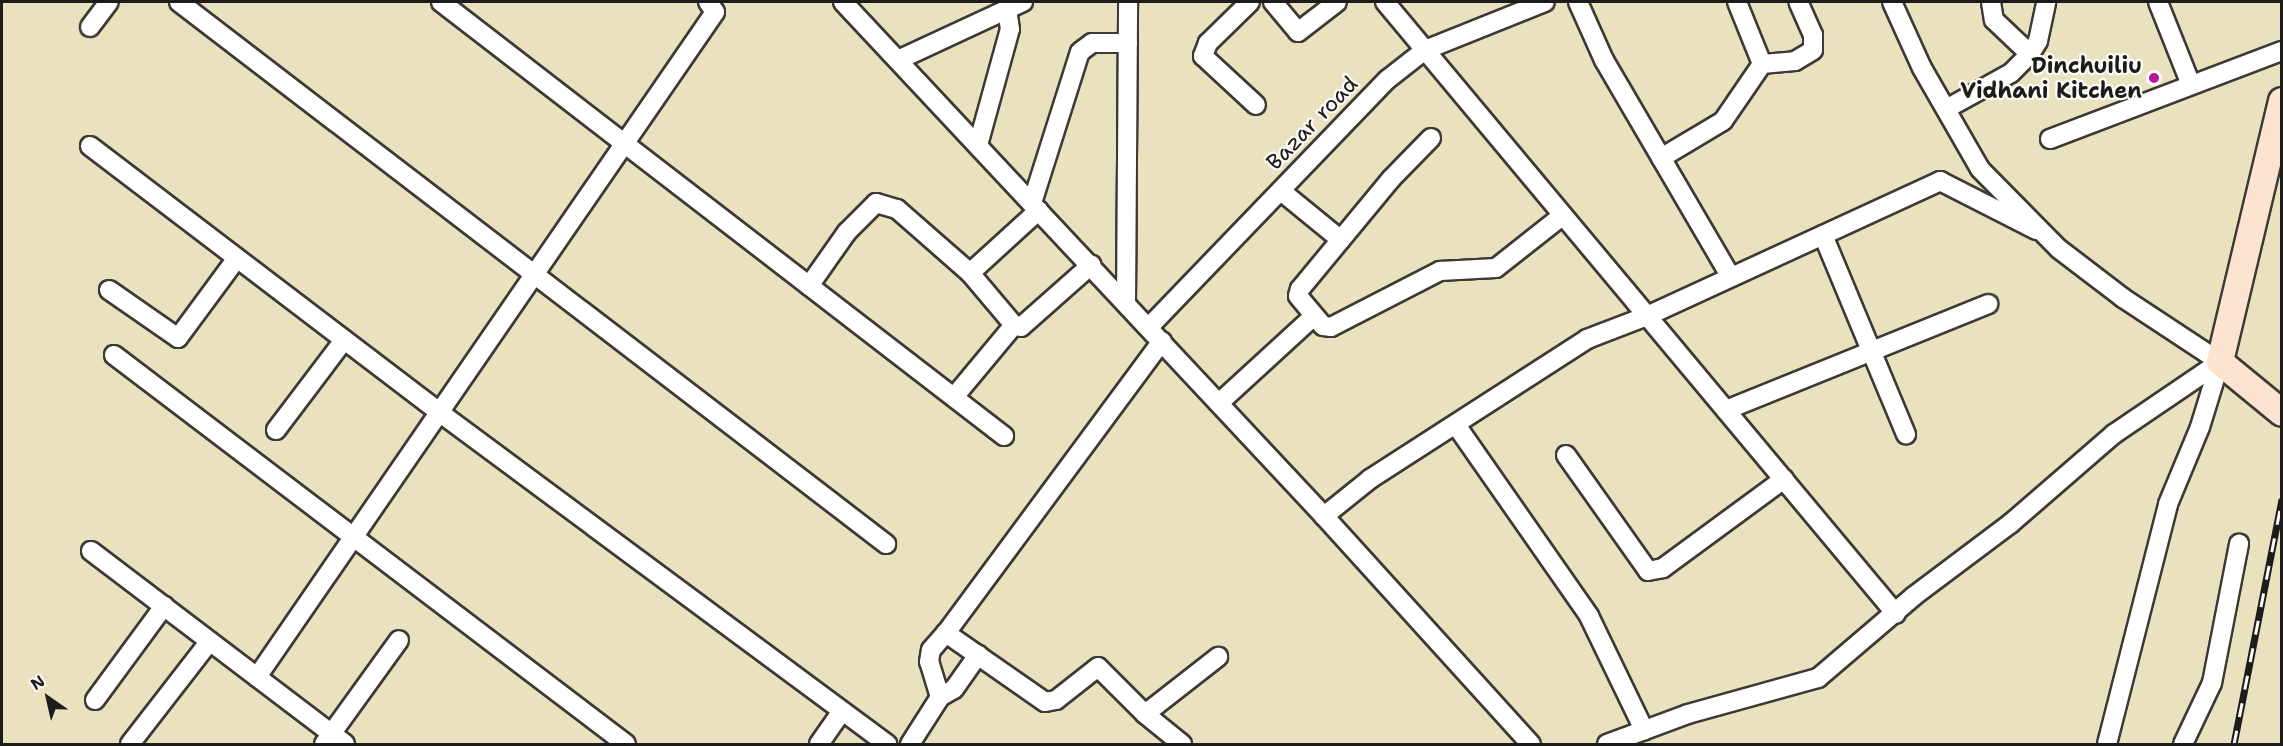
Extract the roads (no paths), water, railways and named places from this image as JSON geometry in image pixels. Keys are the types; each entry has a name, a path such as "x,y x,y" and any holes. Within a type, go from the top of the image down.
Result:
{"street":[{"path":"90,27 109,2"},
{"path":"179,2 886,544"},
{"path":"441,2 1004,436"},
{"path":"257,677 534,275 622,142 715,12 708,2"},
{"path":"843,2 1220,403 1531,744"},
{"path":"1126,303 1128,2"},
{"path":"1250,2 1208,43 1203,56 1256,105"},
{"path":"1274,2 1298,32 1337,2"},
{"path":"1385,2 1896,614"},
{"name":"Bazar road","path":"940,697 929,662 931,651 946,633 1156,334 1281,190 1388,79 1425,50 1545,2"},
{"path":"1578,2 1604,60 1731,277"},
{"path":"1737,2 1762,64"},
{"path":"1762,64 1795,61 1813,50 1813,35 1798,2"},
{"path":"1892,2 1946,109 1980,169 2037,230 2123,298 2220,362 2282,413"},
{"path":"1991,2 1994,20 2030,54"},
{"path":"1946,109 2011,73 2030,54 2038,41 2046,2"},
{"path":"2158,2 2192,85"},
{"path":"898,60 1015,5"},
{"path":"978,145 1015,5"},
{"path":"970,273 1035,207 1080,52 1092,43 1128,43"},
{"path":"2050,139 2282,51"},
{"path":"1661,159 1723,121 1762,64"},
{"path":"2108,744 2168,504 2200,427 2220,362 2282,101"},
{"path":"1431,138 1300,289 1298,296 1313,317 1331,327 1440,271 1496,268 1563,215"},
{"path":"90,146 440,412 887,744"},
{"path":"1324,516 1370,479 1587,339 1647,316 1940,181 2037,230"},
{"path":"1281,190 1341,240"},
{"path":"809,286 847,232 876,203 897,209 970,273 1014,325 1024,325 1091,265"},
{"path":"1823,235 1906,434"},
{"path":"109,290 178,338 237,258"},
{"path":"1726,410 1988,304"},
{"path":"1220,403 1313,317"},
{"path":"954,397 1014,325"},
{"path":"276,430 344,339"},
{"path":"114,356 352,540 626,744"},
{"path":"1607,744 1644,730 1818,678 2010,525 2114,434 2220,362"},
{"path":"1456,425 1588,616 1644,730"},
{"path":"1566,455 1648,571 1663,568 1784,479"},
{"path":"2183,744 2212,683 2239,544"},
{"path":"91,551 257,677 334,741 399,640"},
{"path":"95,700 164,606"},
{"path":"946,633 1050,703 1091,670 1101,668 1145,714 1182,744"},
{"path":"130,744 210,641"},
{"path":"910,744 940,697 954,689 978,655"},
{"path":"1145,714 1218,657"},
{"path":"819,744 842,711"}],"railway":[{"path":"2234,744 2282,499"}],"place":[{"name":"Dinchuiliu Vidhani Kitchen","path":"2154,78"}]}
